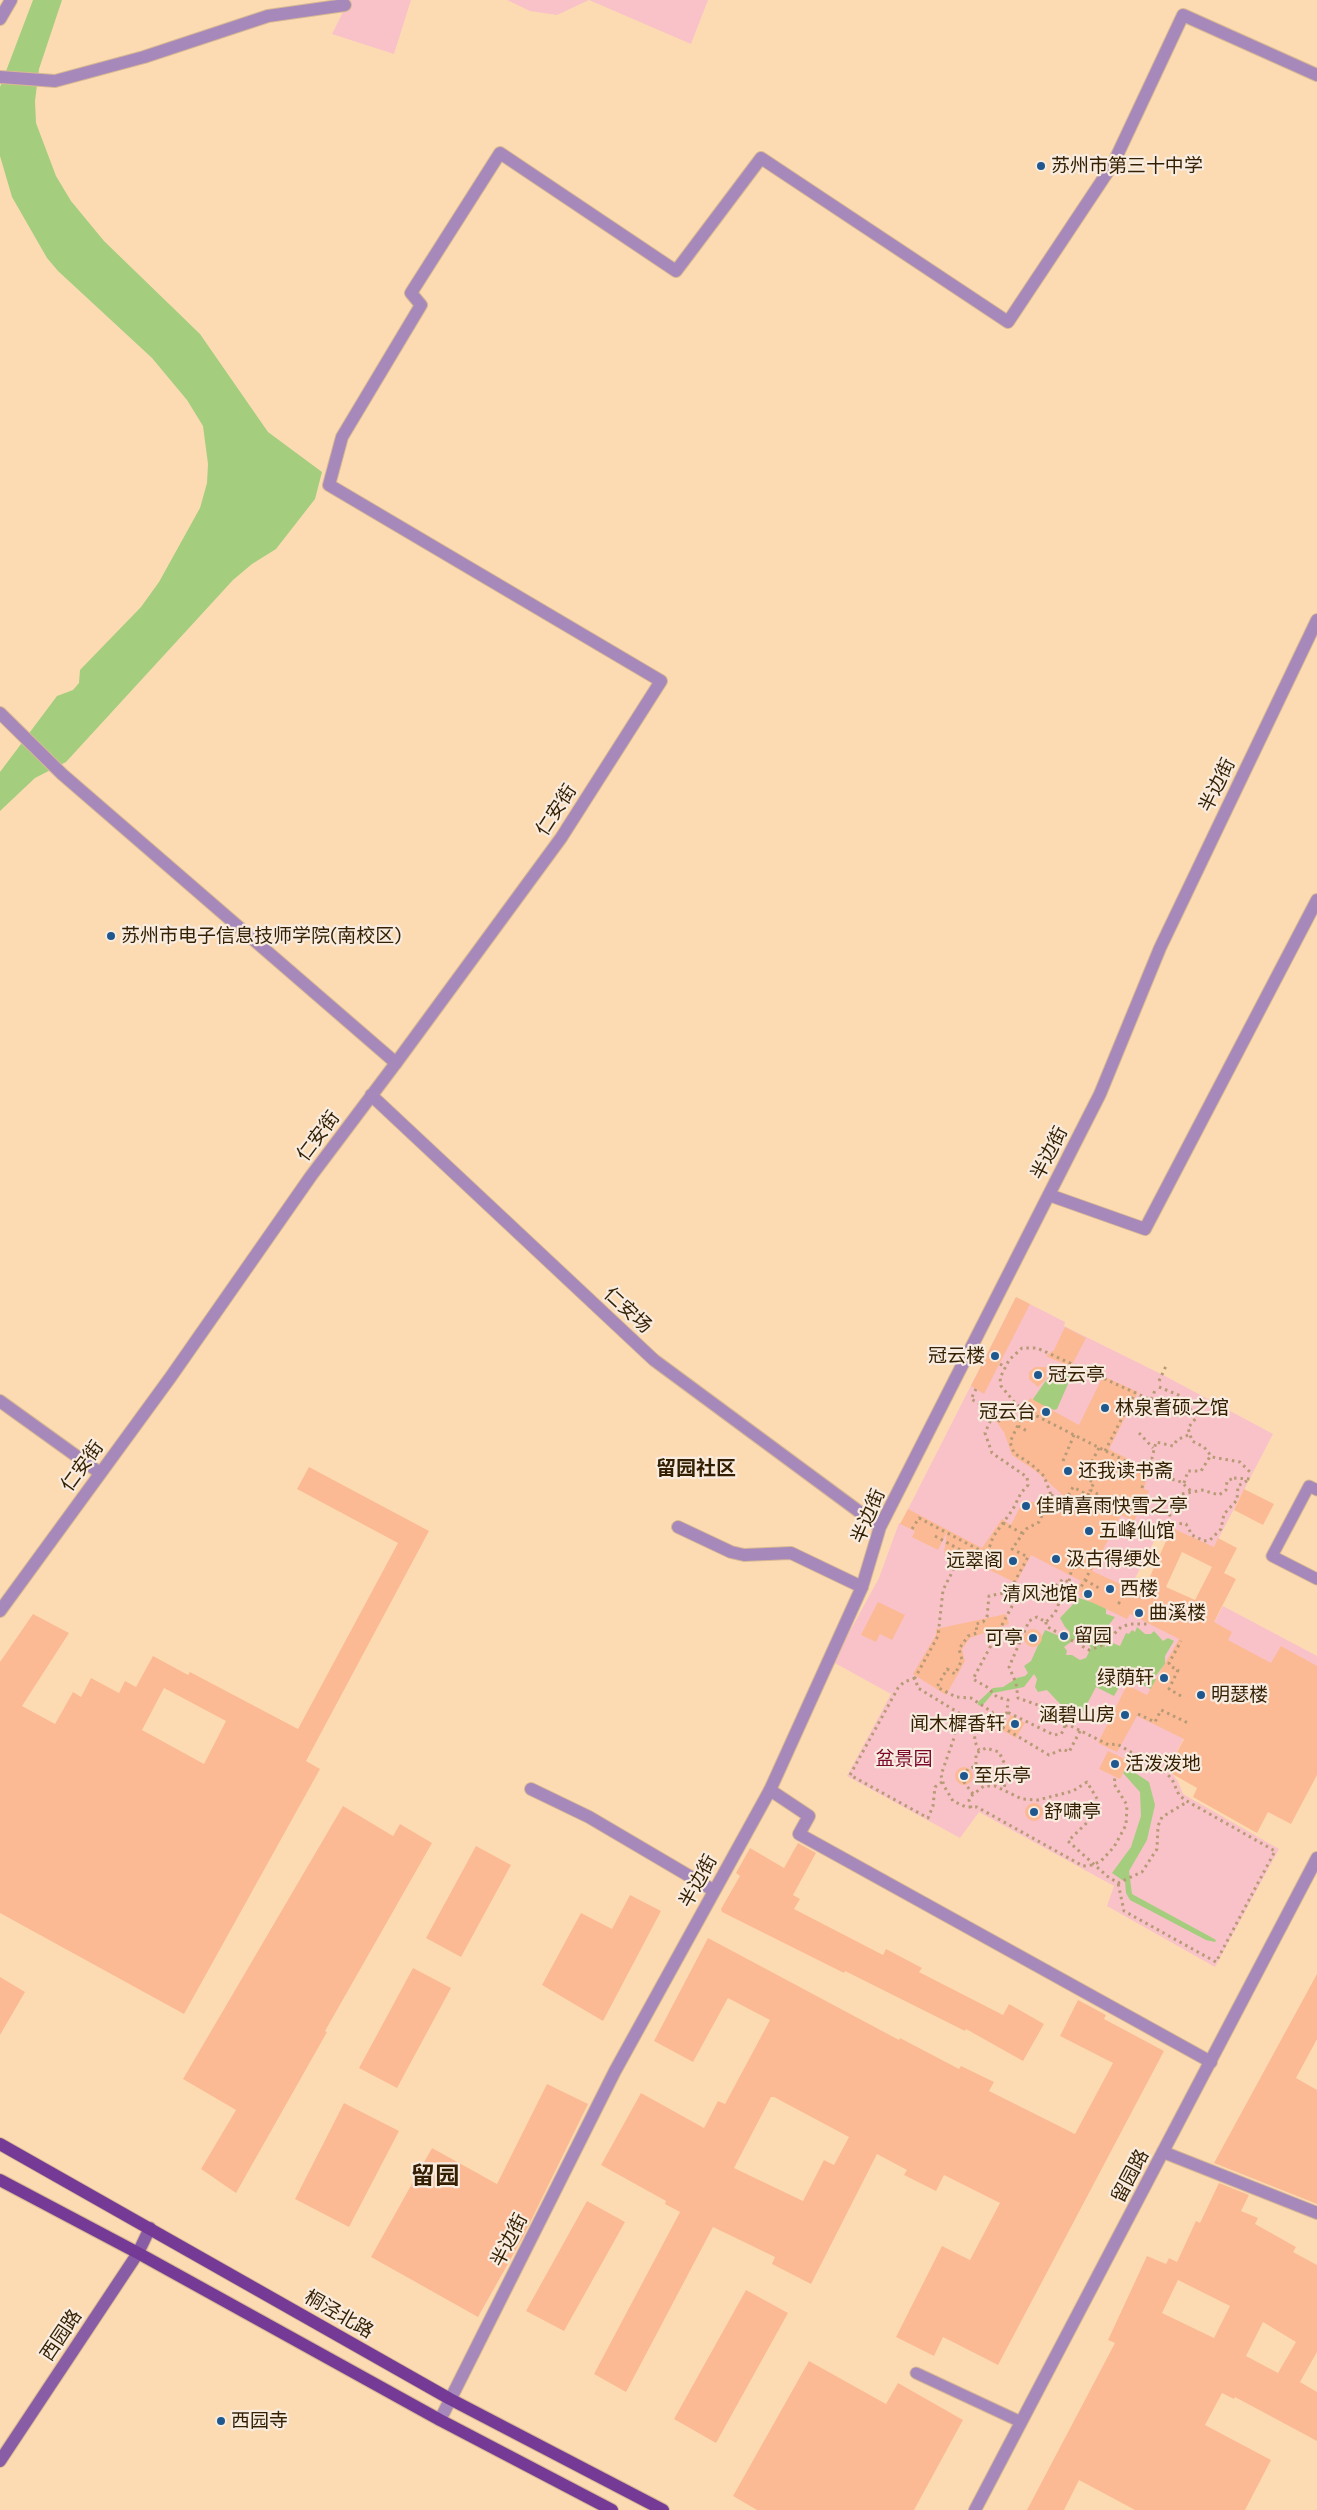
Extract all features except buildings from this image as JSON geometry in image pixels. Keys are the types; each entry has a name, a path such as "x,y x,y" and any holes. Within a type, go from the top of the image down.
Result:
{"main road":[{"name":"桐泾北路","path":"0,2144 450,2398 663,2510"},
{"path":"0,2180 138,2253 440,2420 612,2510"},
{"name":"西园路","path":"0,2461 138,2253 150,2228"}],"street":[{"path":"0,20 11,0"},
{"path":"0,77 55,81 144,57 268,16 345,4"},
{"name":"仁安街","path":"0,1611 311,1176 562,838 661,681 329,485 342,437 421,305 411,293 500,153 676,271 761,158 1008,322 1113,164 1182,15 1317,75"},
{"name":"半边街","path":"440,2420 616,2071 713,1890 770,1790 862,1587 880,1527 1100,1094 1160,948 1317,620"},
{"path":"0,714 62,774 396,1063"},
{"path":"1049,1195 1145,1229 1317,900"},
{"name":"仁安场","path":"371,1095 654,1360 880,1527"},
{"path":"0,1401 100,1473"},
{"path":"678,1527 730,1552 744,1555 791,1553 862,1587"},
{"path":"531,1789 589,1817 713,1890"},
{"path":"770,1790 809,1816 799,1834 1211,2062"},
{"name":"留园路","path":"975,2510 1317,1858"},
{"path":"1163,2152 1317,2214"}],"lane":[{"path":"1317,1490 1309,1486 1272,1556 1317,1579"},
{"path":"916,2373 1021,2422"}],"path":[{"path":"1142,1488 1145,1471 1016,1404 1001,1386 1000,1378 1009,1360 1022,1348 1037,1348 1089,1374 1150,1400 1157,1387 1183,1397 1196,1418 1188,1428 1188,1435 1192,1441 1204,1447 1217,1459 1240,1462 1252,1474"},
{"path":"1000,1364 1005,1367"},
{"path":"1159,1382 1166,1366"},
{"path":"976,1389 971,1399 990,1409 999,1420 1005,1415 1026,1431"},
{"path":"1105,1450 1135,1393"},
{"path":"1025,1410 1010,1442 1014,1453 1041,1472 1052,1495 1038,1522 1023,1533 1012,1549 1028,1557 1009,1592 989,1596 987,1617 983,1622 976,1624 977,1633 968,1636 959,1649 962,1660 955,1674 947,1669 937,1687 956,1697 971,1698 978,1702 992,1712 997,1724 1049,1755 1063,1749 1069,1752 1080,1731"},
{"path":"912,1529 919,1518 987,1554 993,1538 1020,1493 1028,1485 1029,1479 992,1453 985,1433 994,1415"},
{"path":"1139,1433 1154,1448"},
{"path":"1063,1461 1074,1435"},
{"path":"1188,1435 1177,1440 1174,1446 1156,1442 1152,1460 1160,1474 1184,1483 1191,1491"},
{"path":"1052,1495 1067,1498 1073,1486 1088,1495 1094,1482 1084,1476 1099,1448"},
{"path":"1184,1483 1188,1471 1201,1471 1211,1455"},
{"path":"1250,1479 1238,1486 1238,1497 1224,1514 1221,1529 1208,1541 1192,1535 1186,1524 1172,1525 1168,1522 1168,1517 1176,1501 1182,1494 1191,1491 1202,1490 1219,1495 1226,1490 1229,1480 1250,1479"},
{"path":"1090,1490 1130,1511 1137,1497"},
{"path":"1003,1523 1023,1533"},
{"path":"935,1536 978,1559"},
{"path":"942,1782 935,1787 933,1806 928,1818 850,1775 898,1688 908,1680 915,1678 938,1636 943,1590 963,1551"},
{"path":"1069,1581 1072,1568 1083,1565"},
{"path":"1051,1597 1051,1591 1062,1580 1069,1581 1080,1589 1091,1569"},
{"path":"1085,1580 1099,1588"},
{"path":"1120,1593 1124,1594 1119,1603 1122,1604"},
{"path":"1001,1726 1007,1712 1008,1700 994,1694 972,1679 1016,1597 1022,1594 1046,1599 1051,1597 1061,1598 1055,1613 1046,1622"},
{"path":"1065,1726 1057,1712 1020,1699 1009,1667 1027,1624 1034,1617 1046,1622 1046,1626 1066,1636 1085,1650 1090,1650 1106,1642 1121,1628 1130,1624 1149,1624"},
{"path":"1181,1642 1170,1663 1170,1666 1178,1670 1169,1690 1181,1696"},
{"path":"915,1678 918,1688 974,1724 975,1742 979,1750"},
{"path":"1138,1714 1154,1722 1161,1710 1188,1723"},
{"path":"1007,1712 1054,1735 1062,1733 1065,1726"},
{"path":"959,1713 954,1738 941,1770 942,1782 955,1802 971,1808 977,1807 1080,1864 1088,1866 1095,1864 1114,1847 1126,1825 1127,1805 1114,1784 1115,1777"},
{"path":"971,1808 969,1800 973,1794 986,1785 1003,1790 1022,1799 1038,1800 1073,1791 1086,1782 1100,1802 1099,1812 1068,1841 1107,1876 1118,1883 1124,1911 1216,1962 1276,1851 1187,1801 1179,1795 1172,1779 1165,1772 1117,1744 1109,1745 1068,1725 1065,1726"},
{"path":"979,1750 992,1749 999,1752 1009,1772 1003,1790"},
{"path":"973,1794 966,1786 964,1777 968,1769 976,1766 976,1753 979,1750"},
{"path":"1118,1883 1142,1872 1155,1854 1158,1826 1162,1817 1187,1801"}],"green space":[{"path":"349,0 411,0 394,54 332,34"},
{"path":"507,0 589,0 557,15 530,11"},
{"path":"589,0 708,0 691,44"},
{"name":"留园","path":"1016,1297 1065,1322 1064,1326 1165,1376 1273,1434 1213,1549 1163,1524 1130,1588 1211,1628 1223,1606 1317,1656 1317,1717 1192,1722 1168,1769 1178,1781 1183,1794 1279,1849 1215,1967 1107,1906 1114,1886 979,1812 960,1838 847,1776 891,1694 833,1662 879,1578 899,1523 901,1523"}],"shaded area":[{"path":"33,0 62,0 39,69 35,101 36,123 56,176 71,201 104,241 200,334 268,432 322,472 315,499 276,549 252,564 233,580 66,762 35,778 0,811 0,772 57,696 73,690 79,683 80,670 141,607 159,582 200,508 207,483 208,464 203,426 187,400 152,358 58,271 47,258 12,197 0,156 0,87"},
{"path":"1054,1369 1071,1377 1057,1409 1054,1410 1043,1405 1041,1409 1035,1406 1033,1399"},
{"path":"1079,1598 1106,1607 1106,1614 1115,1617 1104,1631 1105,1648 1110,1642 1120,1646 1126,1633 1129,1634 1132,1630 1135,1632 1137,1627 1145,1634 1151,1634 1154,1631 1163,1641 1168,1638 1174,1641 1165,1656 1165,1664 1154,1678 1157,1680 1152,1690 1126,1675 1114,1696 1096,1687 1080,1717 1072,1713 1073,1705 1062,1706 1047,1690 1038,1692 1035,1687 1037,1679 1034,1674 1024,1687 993,1693 982,1706 978,1705 978,1702 993,1688 1003,1687 1028,1673 1024,1666 1031,1661 1045,1630 1062,1637 1068,1636 1070,1632 1060,1618","holes":["1079,1636 1083,1637 1091,1648 1086,1658 1080,1660 1072,1655 1066,1655 1067,1651 1064,1647"]},
{"path":"1126,1767 1149,1782 1155,1805 1147,1840 1129,1871 1132,1894 1216,1940 1215,1942 1206,1940 1130,1900 1126,1893 1125,1882 1112,1873 1131,1847 1141,1816 1140,1792 1123,1773"}],"place":[{"name":"苏州市第三十中学","path":"1041,166"},
{"name":"苏州市电子信息技师学院(南校区)","path":"111,936"},
{"name":"冠云楼","path":"995,1356"},
{"name":"冠云亭","path":"1038,1375"},
{"name":"林泉耆硕之馆","path":"1105,1408"},
{"name":"冠云台","path":"1046,1412"},
{"name":"还我读书斋","path":"1068,1471"},
{"name":"佳晴喜雨快雪之亭","path":"1026,1506"},
{"name":"五峰仙馆","path":"1089,1531"},
{"name":"汲古得绠处","path":"1056,1559"},
{"name":"远翠阁","path":"1013,1561"},
{"name":"西楼","path":"1110,1589"},
{"name":"清风池馆","path":"1088,1594"},
{"name":"曲溪楼","path":"1139,1613"},
{"name":"留园","path":"1064,1636"},
{"name":"可亭","path":"1033,1638"},
{"name":"绿荫轩","path":"1164,1678"},
{"name":"明瑟楼","path":"1201,1695"},
{"name":"涵碧山房","path":"1125,1715"},
{"name":"闻木樨香轩","path":"1015,1724"},
{"name":"活泼泼地","path":"1115,1764"},
{"name":"至乐亭","path":"964,1776"},
{"name":"舒啸亭","path":"1034,1812"},
{"name":"西园寺","path":"221,2421"}],"district":[{"name":"留园社区","path":"696,1468"},
{"name":"留园","path":"435,2176"}],"park label":[{"name":"盆景园","path":"904,1759"}]}
